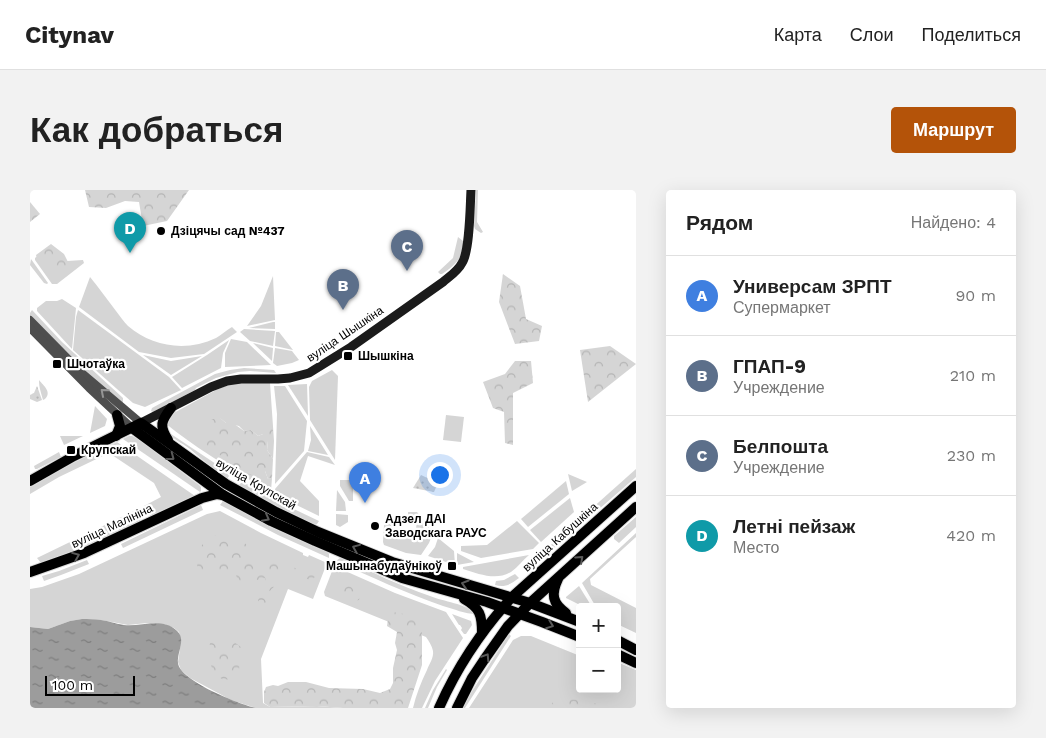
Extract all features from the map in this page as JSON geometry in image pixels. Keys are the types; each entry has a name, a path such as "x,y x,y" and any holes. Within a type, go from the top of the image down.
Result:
{"main road":[{"name":"вуліца Шышкіна","path":"137,426 211,387 227,381 290,378 309,373 351,347 457,270 465,259 468,244 472,190"},
{"path":"171,408 162,422 162,428 171,445"},
{"path":"116,415 120,426 116,436"},
{"path":"30,481 74,456 137,426"},
{"name":"вуліца Крупскай","path":"137,426 171,445 226,484 276,512 327,536 392,562 512,597 576,620"},
{"name":"вуліца Крупскай","path":"137,426 211,487 271,521 402,578 479,600 576,635"},
{"path":"206,470 212,478 211,487"},
{"name":"вуліца Кабушкіна","path":"438,708 458,670 482,633 502,608 636,486"},
{"name":"вуліца Малініна","path":"202,498 211,487"},
{"name":"вуліца Малініна","path":"30,572 84,553 202,498 217,494 223,495"},
{"path":"457,708 472,678 508,626 530,603 636,507"},
{"path":"558,578 554,587 555,602 558,607 576,620"},
{"path":"453,593 470,603 478,611 481,619 482,633"},
{"path":"621,642 636,650"},
{"path":"621,650 636,656"},
{"path":"621,656 636,663"}],"street":[{"name":"вуліца Крупскай","path":"30,320 137,426"},
{"name":"вуліца Крупскай","path":"30,328 116,415 137,426"}],"green space":[{"path":"85,190 189,190 167,221 143,226 139,202 125,201 106,208 89,207"},
{"path":"476,190 478,190 477,222 483,232 481,233 474,226"},
{"path":"30,202 40,214 30,222"},
{"path":"458,237 463,241 460,257 451,267 440,274 438,272 453,258"},
{"path":"51,244 64,254 68,262 64,270 58,273 44,267 42,260 37,259 36,255"},
{"path":"49,247 67,261 83,260 84,263 57,284 52,284 35,260"},
{"path":"31,259 47,284 44,283 30,265"},
{"path":"503,274 520,286 526,319 542,326 539,341 515,344 499,302"},
{"path":"273,276 275,320 247,326 261,306"},
{"path":"90,277 126,324 148,339 159,343 182,346 193,345 216,338 232,327 237,332 204,354 171,358 139,352 79,307"},
{"path":"62,299 76,308 72,349 37,311 37,308 46,301"},
{"path":"32,310 62,342 123,398 121,404 89,376 30,317"},
{"path":"78,310 169,377 181,390 145,407 133,403 73,350"},
{"path":"275,322 275,329 249,328"},
{"path":"244,329 275,331 273,346 250,341 240,332"},
{"path":"276,332 279,332 293,350 275,346"},
{"path":"231,339 247,342 271,365 225,367 225,353"},
{"path":"229,340 223,353 221,368 182,388 172,377 207,355"},
{"path":"253,343 273,348 272,361"},
{"path":"610,346 636,364 588,402 580,350"},
{"path":"275,348 292,351 299,360 277,366 273,363"},
{"path":"143,355 171,361 202,356 171,375"},
{"path":"515,361 531,361 533,383 513,393 513,445 505,443 504,412 493,408 483,382 505,374"},
{"path":"244,368 274,370 276,373 238,372 216,378 153,412 151,411 152,408 215,374"},
{"path":"332,370 338,376 335,460 310,420 309,387 312,381"},
{"path":"39,380 48,394 43,400 40,388"},
{"path":"233,383 270,383 274,441 273,459 267,450 268,441 263,434 258,436 251,430 244,431 239,426 226,423 220,418 265,471 268,479 272,478 271,491 216,459 165,423 170,415"},
{"path":"307,384 308,416 288,385"},
{"path":"37,386 42,400 37,402 30,399 30,395 34,393"},
{"path":"274,386 285,386 307,421 304,451 275,484 277,414"},
{"path":"95,406 107,419 105,426 90,433"},
{"path":"446,415 464,417 461,442 443,440"},
{"path":"220,418 226,423 233,423 244,431 251,430 258,436 263,434 264,428 267,425 273,430 268,441 267,450 273,459 272,478 268,479 265,471 254,476 247,474 206,445 211,420"},
{"path":"310,426 328,455 308,451 311,440"},
{"path":"166,429 228,472 229,476 227,479 190,449 173,438"},
{"path":"60,436 83,436 64,445"},
{"path":"129,436 138,439 199,485 201,491 123,439"},
{"path":"117,442 195,496 150,516 144,506 161,497 154,483 109,453 59,477 30,494 30,487 52,473"},
{"path":"59,452 61,457 35,469 34,466"},
{"path":"307,452 329,457 335,465 308,456 300,481 319,501 319,516 276,495 275,489"},
{"path":"636,469 636,477 528,571 525,568"},
{"path":"568,474 587,482 572,491"},
{"path":"421,475 438,483 434,492 413,488"},
{"path":"340,480 353,480 353,501 349,501 340,486"},
{"path":"566,481 569,494 528,527 521,519"},
{"path":"241,483 245,483 273,498 272,500 276,502 319,521 317,524 313,524 274,505 238,486"},
{"path":"337,490 345,502 346,511 336,511"},
{"path":"570,498 574,512 541,542 530,530"},
{"path":"223,501 280,531 327,551 329,558 278,535 220,505"},
{"path":"201,505 203,510 123,548 121,544"},
{"path":"138,509 141,517 140,523 82,550 41,563 37,558"},
{"path":"220,511 303,553 303,555 308,557 309,555 327,563 313,599 288,589 261,659 263,703 270,707 317,706 343,708 256,708 231,700 190,678 181,670 178,662 181,642 179,632 164,624 128,625 82,619 48,629 30,627 30,589 42,587 79,574 207,514"},
{"path":"408,512 417,512 433,533 421,555 406,553 384,545 383,542 384,525 389,516 389,524 391,524 392,531 409,533 410,530 416,530 417,517 408,517"},
{"path":"336,514 348,515 348,522 340,527 336,525"},
{"path":"636,517 636,527 619,543 614,539 614,536"},
{"path":"517,521 539,543 533,549 481,558 461,551 461,546 487,545"},
{"path":"222,533 235,537 246,544 252,554 254,564 274,560 306,572 310,567 316,575 312,581 283,569 275,585 267,593 268,598 265,604 258,601 260,592 267,588 265,578 245,583 238,580 235,573 210,571 204,574 198,571 197,557 201,546 215,535"},
{"path":"636,533 636,537 590,579 591,585 636,608 636,633 621,626 621,603 594,603 582,583"},
{"path":"438,538 454,551 455,565 428,556 435,547"},
{"path":"457,553 474,562 457,565"},
{"path":"529,555 516,568 505,575 487,576 463,569 463,567"},
{"path":"340,558 408,588 466,607 476,614 443,606 402,590 336,561"},
{"path":"87,560 89,564 44,581 42,576"},
{"path":"334,566 395,593 446,612 463,638 435,681 422,708 413,708 433,656 433,649 428,640 426,637 325,596 324,592"},
{"path":"515,574 519,578 511,584 505,586 495,585 496,581 504,580"},
{"path":"345,584 354,584 361,591 359,600 354,601 343,597"},
{"path":"579,586 590,603 576,603 566,597"},
{"path":"389,612 401,613 409,617 419,623 422,630 422,665 408,708 270,707 264,703 266,687 278,686 288,682 306,682 329,688 363,689 380,693 390,689 393,683 397,632 387,626"},
{"path":"452,614 471,621 472,625 466,634 461,630 462,628"},
{"path":"509,634 511,636 465,708 463,708 467,699"},
{"path":"521,636 531,636 576,654 576,693 621,693 621,664 636,670 636,708 469,708 513,640"},
{"path":"219,639 230,639 245,650 240,661 238,678 223,680 213,672 208,655 210,643"},
{"path":"446,669 428,708 425,708 433,690"},
{"path":"561,699 592,702 606,708 550,708 552,703"}],"water":[{"path":"82,619 124,625 158,623 170,626 181,637 178,663 181,670 211,691 256,708 30,708 30,627 48,629"}],"place":[{"name":"Дзіцячы сад №437","path":"161,231"},
{"name":"Летні пейзаж","path":"130,253"},
{"name":"Белпошта","path":"407,271"},
{"name":"ГПАП-9","path":"343,310"},
{"name":"Шышкіна","path":"348,356"},
{"name":"Шчотаўка","path":"57,364"},
{"name":"Крупскай","path":"71,450"},
{"name":"Универсам ЗРПТ","path":"365,503"},
{"name":"Адзел ДАІ Заводскага РАУС","path":"375,526"},
{"name":"Машынабудаўнікоў","path":"452,566"}]}
